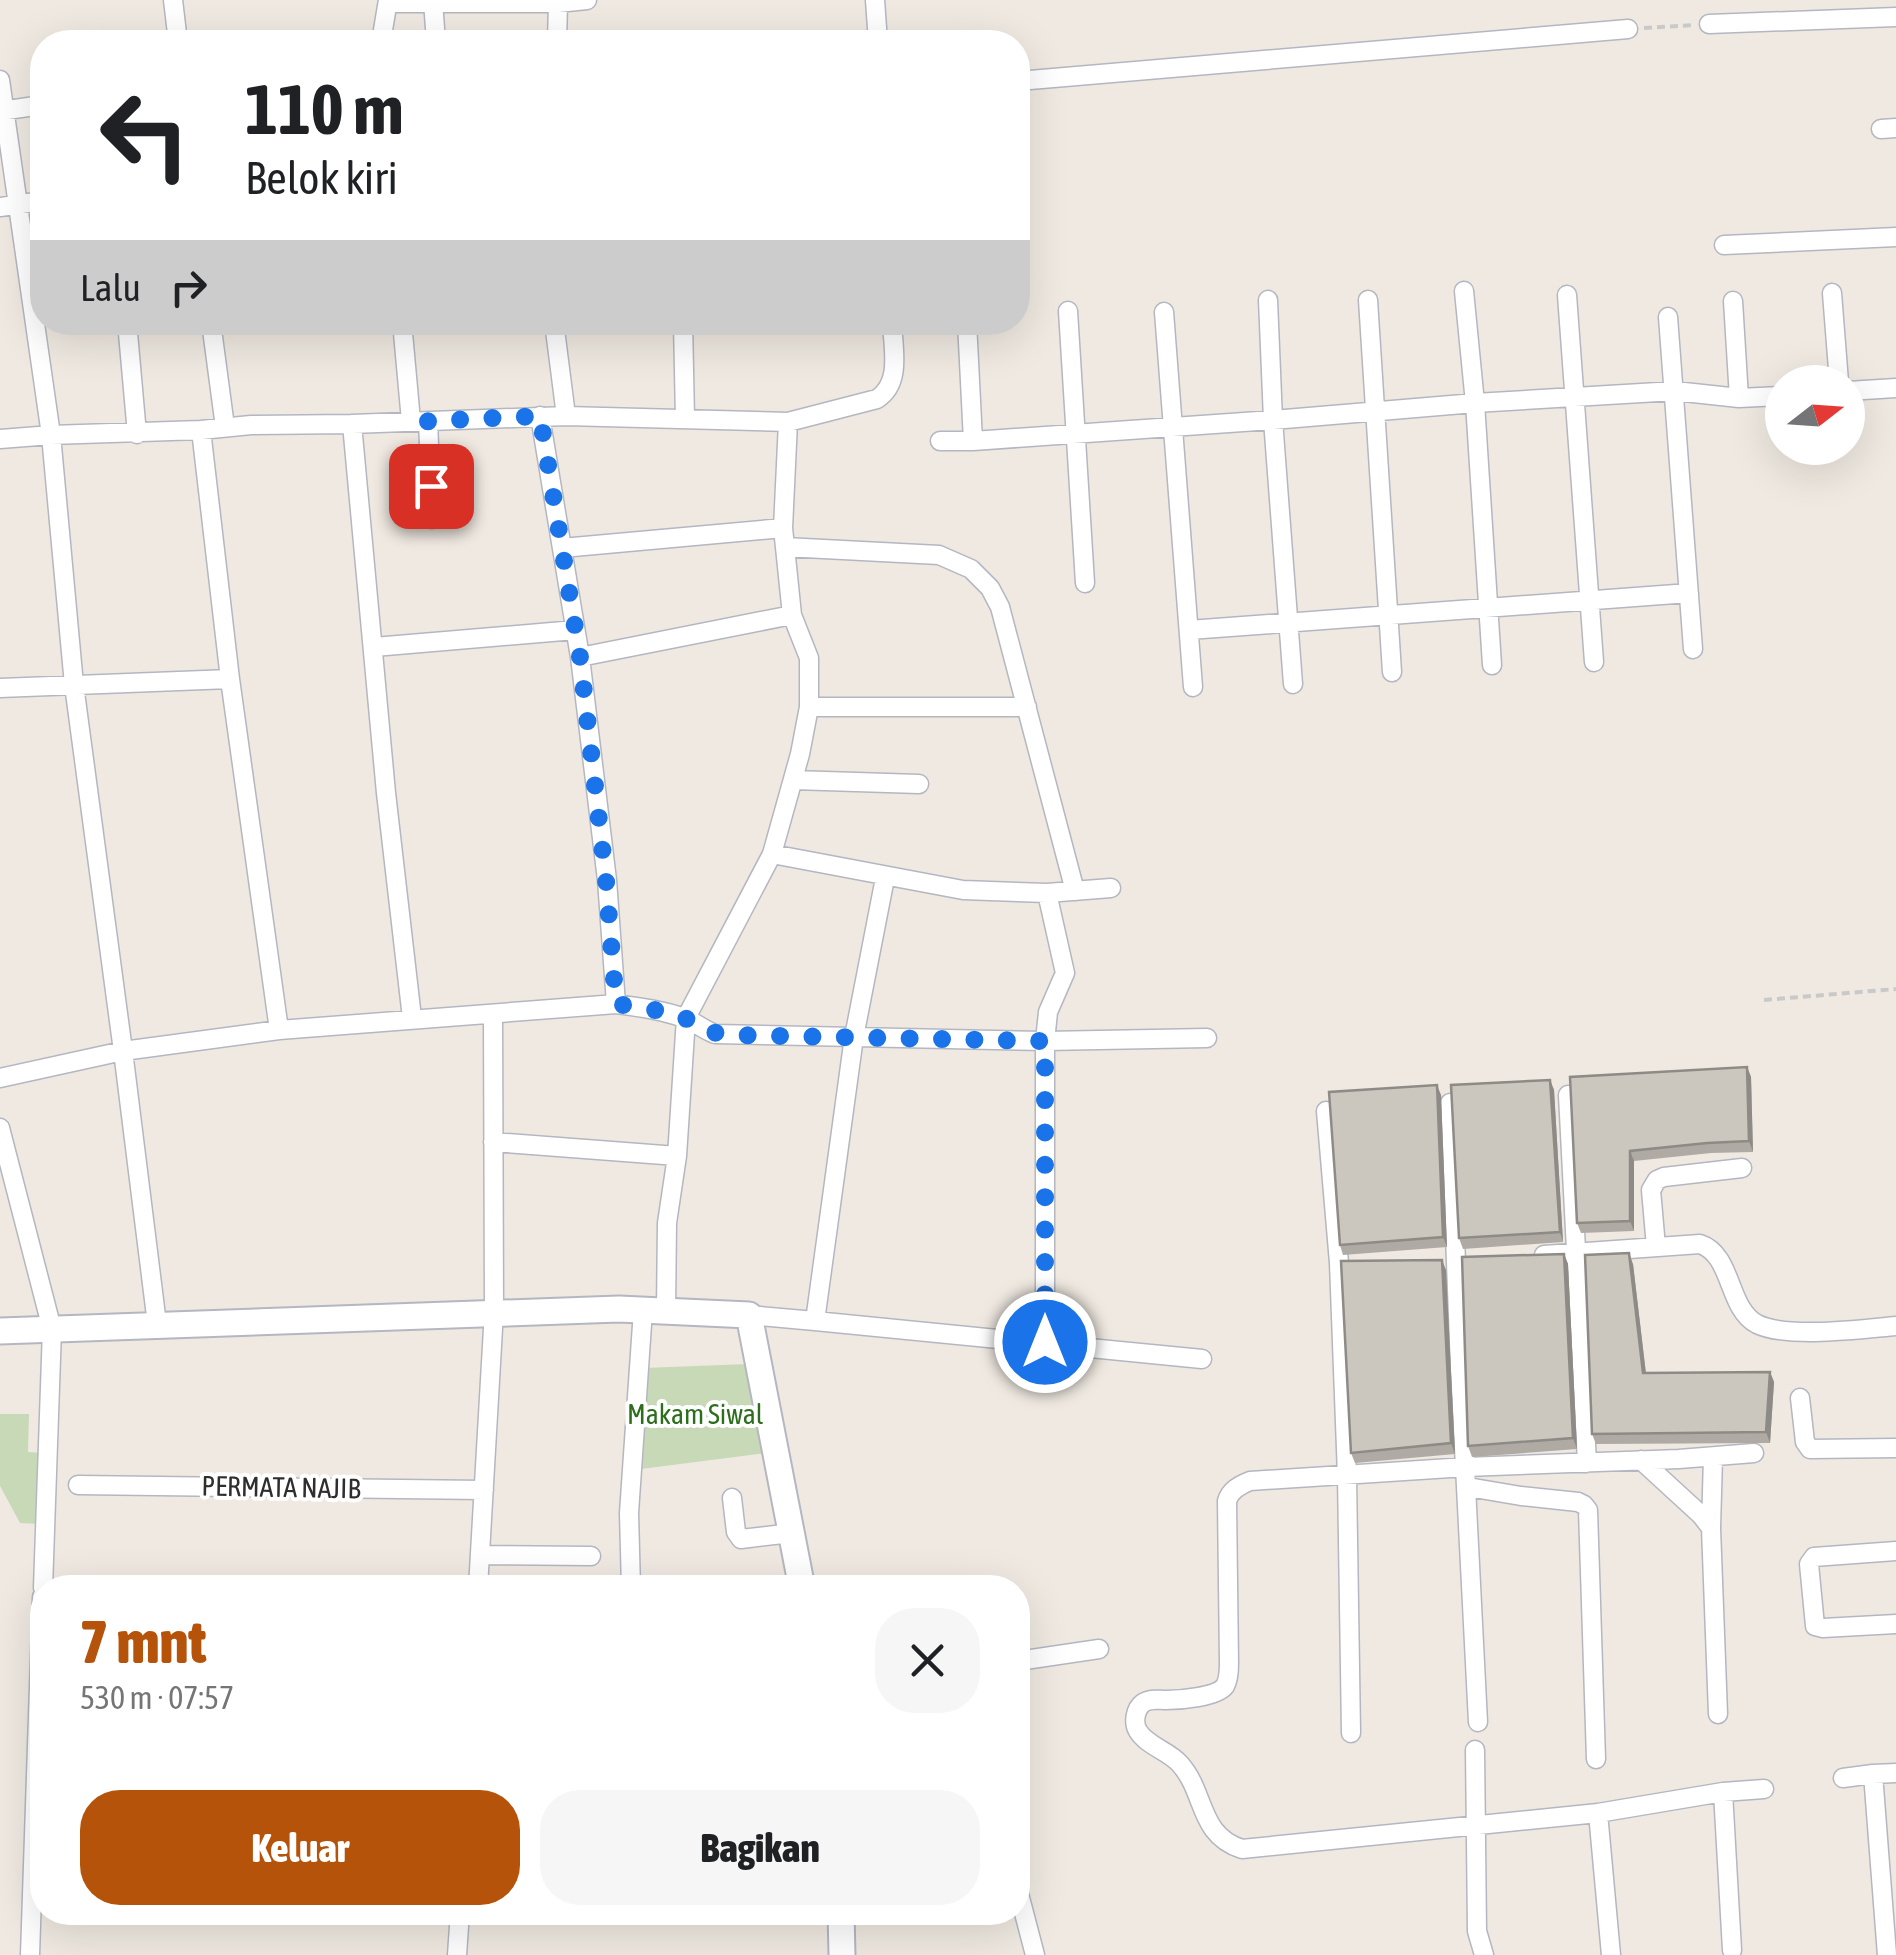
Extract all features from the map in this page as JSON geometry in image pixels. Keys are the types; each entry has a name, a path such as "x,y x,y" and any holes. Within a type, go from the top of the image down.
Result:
{"street":[{"path":"172,0 176,30"},
{"path":"382,30 388,1 587,0"},
{"path":"875,0 877,30"},
{"path":"433,1 435,30"},
{"path":"557,30 558,2"},
{"path":"1709,24 1896,17"},
{"path":"1030,79 1628,29"},
{"path":"0,80 8,206 30,320"},
{"path":"2,111 30,108"},
{"path":"1724,246 1896,237"},
{"path":"1464,291 1492,664"},
{"path":"1832,293 1838,365"},
{"path":"1567,295 1594,662"},
{"path":"1268,300 1293,684"},
{"path":"1368,300 1392,672"},
{"path":"1732,301 1739,398"},
{"path":"1068,311 1084,583"},
{"path":"1164,312 1193,687"},
{"path":"1668,316 1693,650"},
{"path":"33,335 52,435 74,685 156,1324"},
{"path":"129,335 136,434"},
{"path":"213,335 225,427"},
{"path":"404,335 432,519"},
{"path":"556,335 566,416"},
{"path":"683,335 685,419"},
{"path":"0,439 250,425 540,416 794,421 884,395 893,379 892,335"},
{"path":"968,335 973,441"},
{"path":"1865,391 1896,388"},
{"path":"940,441 1676,391 1765,397"},
{"path":"540,416 580,657 616,1004"},
{"path":"631,1575 629,1513 678,1156 686,1018 772,854 809,707 809,658 792,615 784,537 794,421"},
{"path":"352,424 386,793 412,1018"},
{"path":"201,430 230,679 279,1030"},
{"path":"562,548 784,537 939,555 971,569 997,598 1076,890"},
{"path":"1188,630 1689,593"},
{"path":"580,657 792,615"},
{"path":"374,647 575,630"},
{"path":"1,682 74,685 230,679"},
{"path":"809,707 1027,707"},
{"path":"793,780 919,784"},
{"path":"772,854 963,890 1047,893 1111,888"},
{"path":"815,1320 854,1038 886,878"},
{"path":"1045,1342 1045,1041 1048,1012 1065,973 1047,893"},
{"path":"0,1078 123,1051 279,1030 616,1004 686,1018 715,1034 1045,1041 1207,1038"},
{"path":"479,1575 494,1312 493,1014"},
{"path":"1568,1096 1587,1462"},
{"path":"1450,1103 1465,1259 1466,1467 1478,1722"},
{"path":"1326,1111 1339,1263 1351,1733"},
{"path":"0,1128 52,1329 43,1575"},
{"path":"493,1142 678,1156"},
{"path":"1656,1247 1651,1190 1657,1180 1742,1168"},
{"path":"1526,1256 1694,1244 1712,1248 1744,1311 1756,1323 1807,1331 1896,1326"},
{"path":"1437,1260 1465,1259"},
{"path":"1339,1263 1358,1262"},
{"path":"0,1331 494,1312 654,1310 815,1320 1202,1360"},
{"path":"749,1314 800,1575"},
{"path":"1800,1398 1810,1450 1896,1448"},
{"path":"1754,1453 1466,1467 1241,1484 1228,1496 1228,1677 1220,1690 1201,1696 1142,1703 1135,1724 1139,1735 1178,1761 1186,1771 1218,1836 1233,1846 1251,1850 1598,1813 1764,1788"},
{"path":"1712,1457 1718,1714"},
{"path":"1641,1460 1711,1528"},
{"name":"PERMATA NAJIB","path":"78,1484 484,1490"},
{"path":"1468,1487 1578,1502 1588,1510 1596,1759"},
{"path":"732,1498 736,1532 741,1540 792,1533"},
{"path":"1896,1552 1814,1557 1809,1564 1814,1626 1896,1624"},
{"path":"480,1554 591,1556"},
{"path":"1030,1659 1099,1648"},
{"path":"1475,1750 1477,1932 1484,1955"},
{"path":"1843,1778 1896,1773"},
{"path":"1873,1774 1888,1955"},
{"path":"1723,1792 1732,1950"},
{"path":"1598,1813 1610,1955"},
{"path":"30,1955 31,1925"},
{"path":"457,1955 459,1925"},
{"path":"841,1925 842,1955"},
{"path":"1027,1925 1035,1955"}],"path":[{"path":"1628,29 1709,24"},
{"path":"1764,1000 1896,989"}],"green space":[{"name":"Makam Siwal","path":"748,1364 766,1453 641,1469 644,1368"},
{"path":"0,1414 29,1414 28,1452 42,1453 41,1524 20,1523 0,1486"}],"building":[{"path":"1747,1067 1749,1141 1630,1151 1630,1221 1577,1223 1570,1077"},
{"path":"1550,1080 1560,1232 1459,1238 1451,1085"},
{"path":"1437,1085 1443,1237 1340,1245 1329,1092"},
{"path":"1629,1253 1643,1373 1770,1372 1766,1432 1592,1434 1585,1255"},
{"path":"1564,1254 1573,1438 1468,1446 1462,1257"},
{"path":"1442,1260 1451,1443 1351,1453 1341,1261"}],"route":[{"path":"431,486 428,421 540,416 580,657 616,1004 686,1018 715,1034 1045,1041 1045,1342"}]}
